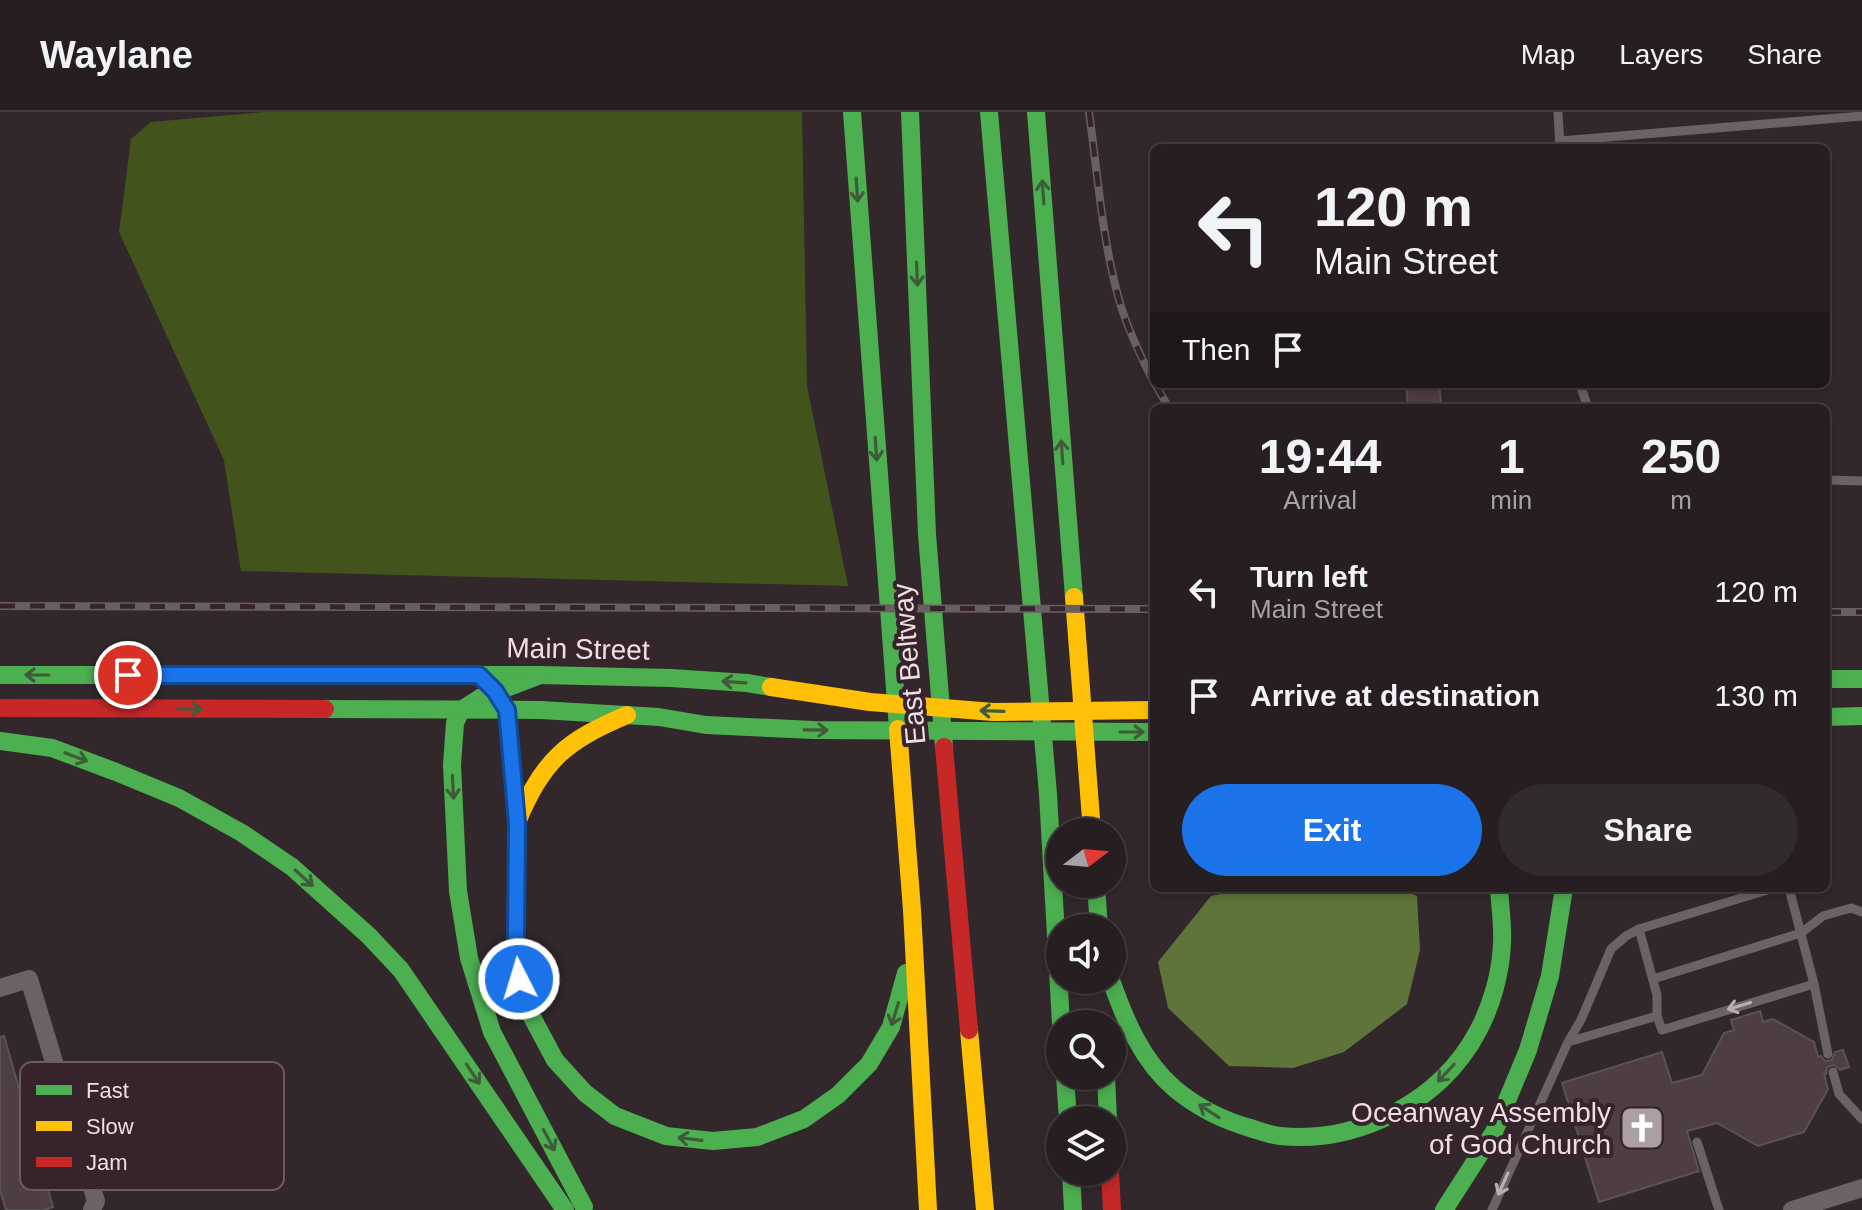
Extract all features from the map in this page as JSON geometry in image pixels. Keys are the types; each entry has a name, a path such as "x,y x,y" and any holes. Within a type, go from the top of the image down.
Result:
{"main road":[{"path":"852,112 914,938 928,1210"},
{"name":"East Beltway","path":"910,112 927,534 985,1210"},
{"path":"989,112 1048,794 1060,1010"},
{"path":"1036,112 1091,818"},
{"name":"Main Street","path":"0,675 540,675 671,678 747,683 870,702 993,712 1150,710"},
{"path":"479,675 495,691 507,710 517,823 516,937 519,979 532,1017 555,1060 585,1093 615,1116 666,1136 713,1141 757,1137 804,1119 838,1095 869,1064 891,1027 914,938"},
{"path":"540,675 480,698 461,710 455,723 452,765 458,891 469,958 492,1032 586,1210"},
{"path":"1830,679 1862,679"},
{"path":"0,708 507,710 659,717 706,725 813,730 1150,732"},
{"path":"517,823 527,796 565,748 627,715"},
{"path":"1830,717 1862,716"},
{"path":"0,741 52,748 179,798 242,833 292,867 369,936 401,970 565,1210"},
{"path":"1116,994 1126,1023 1151,1062 1175,1089 1221,1119 1277,1136 1332,1135 1382,1121 1416,1102 1446,1075 1464,1053 1482,1020 1497,976 1502,943 1498,892"},
{"path":"1550,976 1551,892"},
{"path":"1444,1210 1494,1132 1528,1050 1550,976 1563,892"},
{"path":"1102,994 1103,1009"},
{"path":"1072,1186 1073,1210"},
{"path":"1111,1186 1112,1210"}],"street":[{"path":"0,988 29,979 54,1062"},
{"path":"1792,1210 1862,1188"},
{"path":"92,1210 96,1201 93,1190"}],"lane":[{"path":"1558,112 1560,144 1862,116"},
{"path":"1830,480 1862,481"},
{"path":"1492,1210 1611,949 1639,929 1761,892"},
{"path":"1790,892 1828,1054"},
{"path":"1653,979 1801,933 1823,916 1851,908 1862,912"},
{"path":"1639,929 1657,995 1657,1016 1662,1030 1814,984"},
{"path":"1568,1042 1657,1016"},
{"path":"1833,1072 1839,1094 1862,1119"},
{"path":"1697,1142 1719,1210"}],"shaded area":[{"path":"264,112 802,112 807,386 848,586 241,571 224,460 119,232 131,139 151,122"},
{"path":"1230,892 1409,892 1417,896 1420,950 1407,1004 1344,1052 1293,1068 1229,1066 1168,1008 1158,962 1211,896"}],"building":[{"path":"1406,388 1439,388 1441,402 1408,404"},
{"path":"1760,1011 1763,1022 1773,1019 1814,1042 1818,1057 1825,1061 1832,1060 1835,1052 1843,1050 1849,1067 1840,1070 1834,1065 1827,1067 1824,1074 1828,1089 1804,1132 1758,1146 1717,1123 1687,1131 1699,1171 1599,1202 1562,1083 1662,1052 1672,1083 1702,1075 1724,1033 1734,1030 1731,1020"},
{"path":"4,1036 20,1092 20,1190 48,1190 53,1207 44,1210 6,1210 0,1190 0,1037"}],"railway":[{"path":"1089,112 1114,280 1127,323 1150,374"},
{"path":"1157,388 1167,404"},
{"path":"0,606 1150,609"},
{"path":"1830,612 1862,612"}],"traffic: fast":[{"path":"852,112 898,729"},
{"path":"910,112 927,534 944,747"},
{"path":"989,112 1048,794 1060,1010"},
{"path":"1036,112 1074,597"},
{"path":"0,675 540,675 671,678 771,687"},
{"path":"479,675 495,691 507,710 517,823 516,937 519,979 532,1017 555,1060 585,1093 615,1116 666,1136 713,1141 757,1137 804,1119 838,1095 869,1064 891,1027 906,973"},
{"path":"540,675 480,698 461,710 455,723 452,765 458,891 469,958 492,1032 584,1207"},
{"path":"1830,679 1862,679"},
{"path":"325,709 541,710 659,717 706,725 813,730 1150,732"},
{"path":"1830,717 1862,716"},
{"path":"0,741 52,748 179,798 242,833 292,867 369,936 401,970 565,1210"},
{"path":"1117,994 1129,1025 1153,1066 1192,1102 1230,1121 1272,1135 1310,1137 1339,1133 1395,1113 1443,1078 1462,1056 1483,1021 1498,977 1502,936 1499,892"},
{"path":"1444,1210 1494,1132 1528,1050 1550,976 1563,892"},
{"path":"1097,898 1098,914"},
{"path":"1066,1090 1067,1106"},
{"path":"1107,1090 1107,1106"},
{"path":"1072,1186 1073,1210"}],"traffic: slow":[{"path":"1074,597 1091,818"},
{"path":"771,687 870,702 993,712 1150,710"},
{"path":"518,820 537,781 560,754 589,733 627,715"},
{"path":"898,729 912,910 928,1210"},
{"path":"969,1030 985,1210"}],"traffic: jam":[{"path":"0,708 325,709"},
{"path":"944,747 969,1030"},
{"path":"1111,1186 1112,1210"}],"place":[{"name":"Oceanway Assembly of God Church","path":"1642,1128"}],"route":[{"path":"128,675 479,675 495,691 507,710 510,730 517,823 515,891 519,979"}]}
